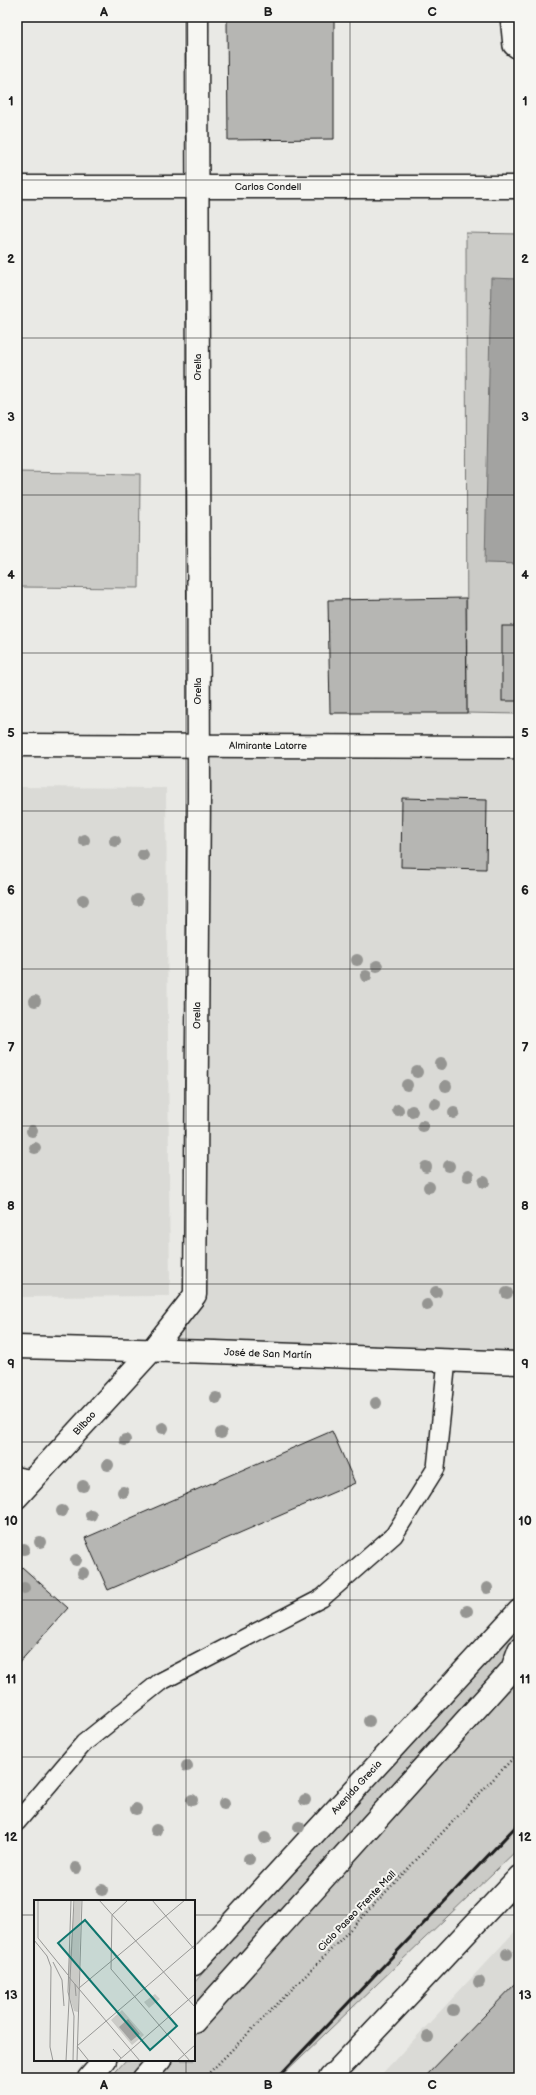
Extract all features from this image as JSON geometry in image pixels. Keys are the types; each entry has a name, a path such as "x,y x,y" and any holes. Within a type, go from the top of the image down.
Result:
{"main road":[{"name":"Orella","path":"152,1350 195,1295 199,187 197,17"},
{"name":"Carlos Condell","path":"17,187 519,187"},
{"name":"Almirante Latorre","path":"17,745 519,747"},
{"name":"José de San Martín","path":"17,1347 152,1350 519,1363"},
{"name":"Bilbao","path":"17,1497 25,1477 152,1350"},
{"name":"Avenida Grecia","path":"195,1963 519,1611"},
{"path":"195,2021 512,1669 519,1650"},
{"path":"330,2078 519,1877"},
{"path":"89,2078 104,2061"},
{"path":"144,2078 159,2061"}],"lane":[{"path":"509,17 512,46 519,51"},
{"path":"17,1822 84,1743 160,1682 322,1598 394,1535 436,1468 447,1360"}],"path":[{"name":"Ciclo Paseo Frente Mall","path":"204,2078 322,1959 519,1752"}],"shaded area":[{"path":"466,233 519,234 519,714 467,713"},
{"path":"491,278 519,279 519,564 485,563"},
{"path":"17,472 140,474 139,588 17,587"},
{"path":"198,746 519,747 519,1363 152,1350 195,1295"},
{"path":"17,787 166,788 170,1296 17,1297"},
{"path":"519,1614 519,1848 279,2078 110,2078 125,2061 195,2061 195,1982"},
{"path":"519,1927 519,2078 378,2078"}],"building":[{"path":"227,17 334,17 334,139 228,140"},
{"path":"466,598 467,713 330,713 328,600"},
{"path":"502,626 519,626 519,701 502,701"},
{"path":"402,798 487,800 486,869 401,867"},
{"path":"332,1431 355,1483 108,1590 85,1538"},
{"path":"22,1567 68,1608 17,1665 17,1572"},
{"path":"519,1980 519,2078 424,2078"}],"railway":[{"path":"277,2078 519,1823"}]}
